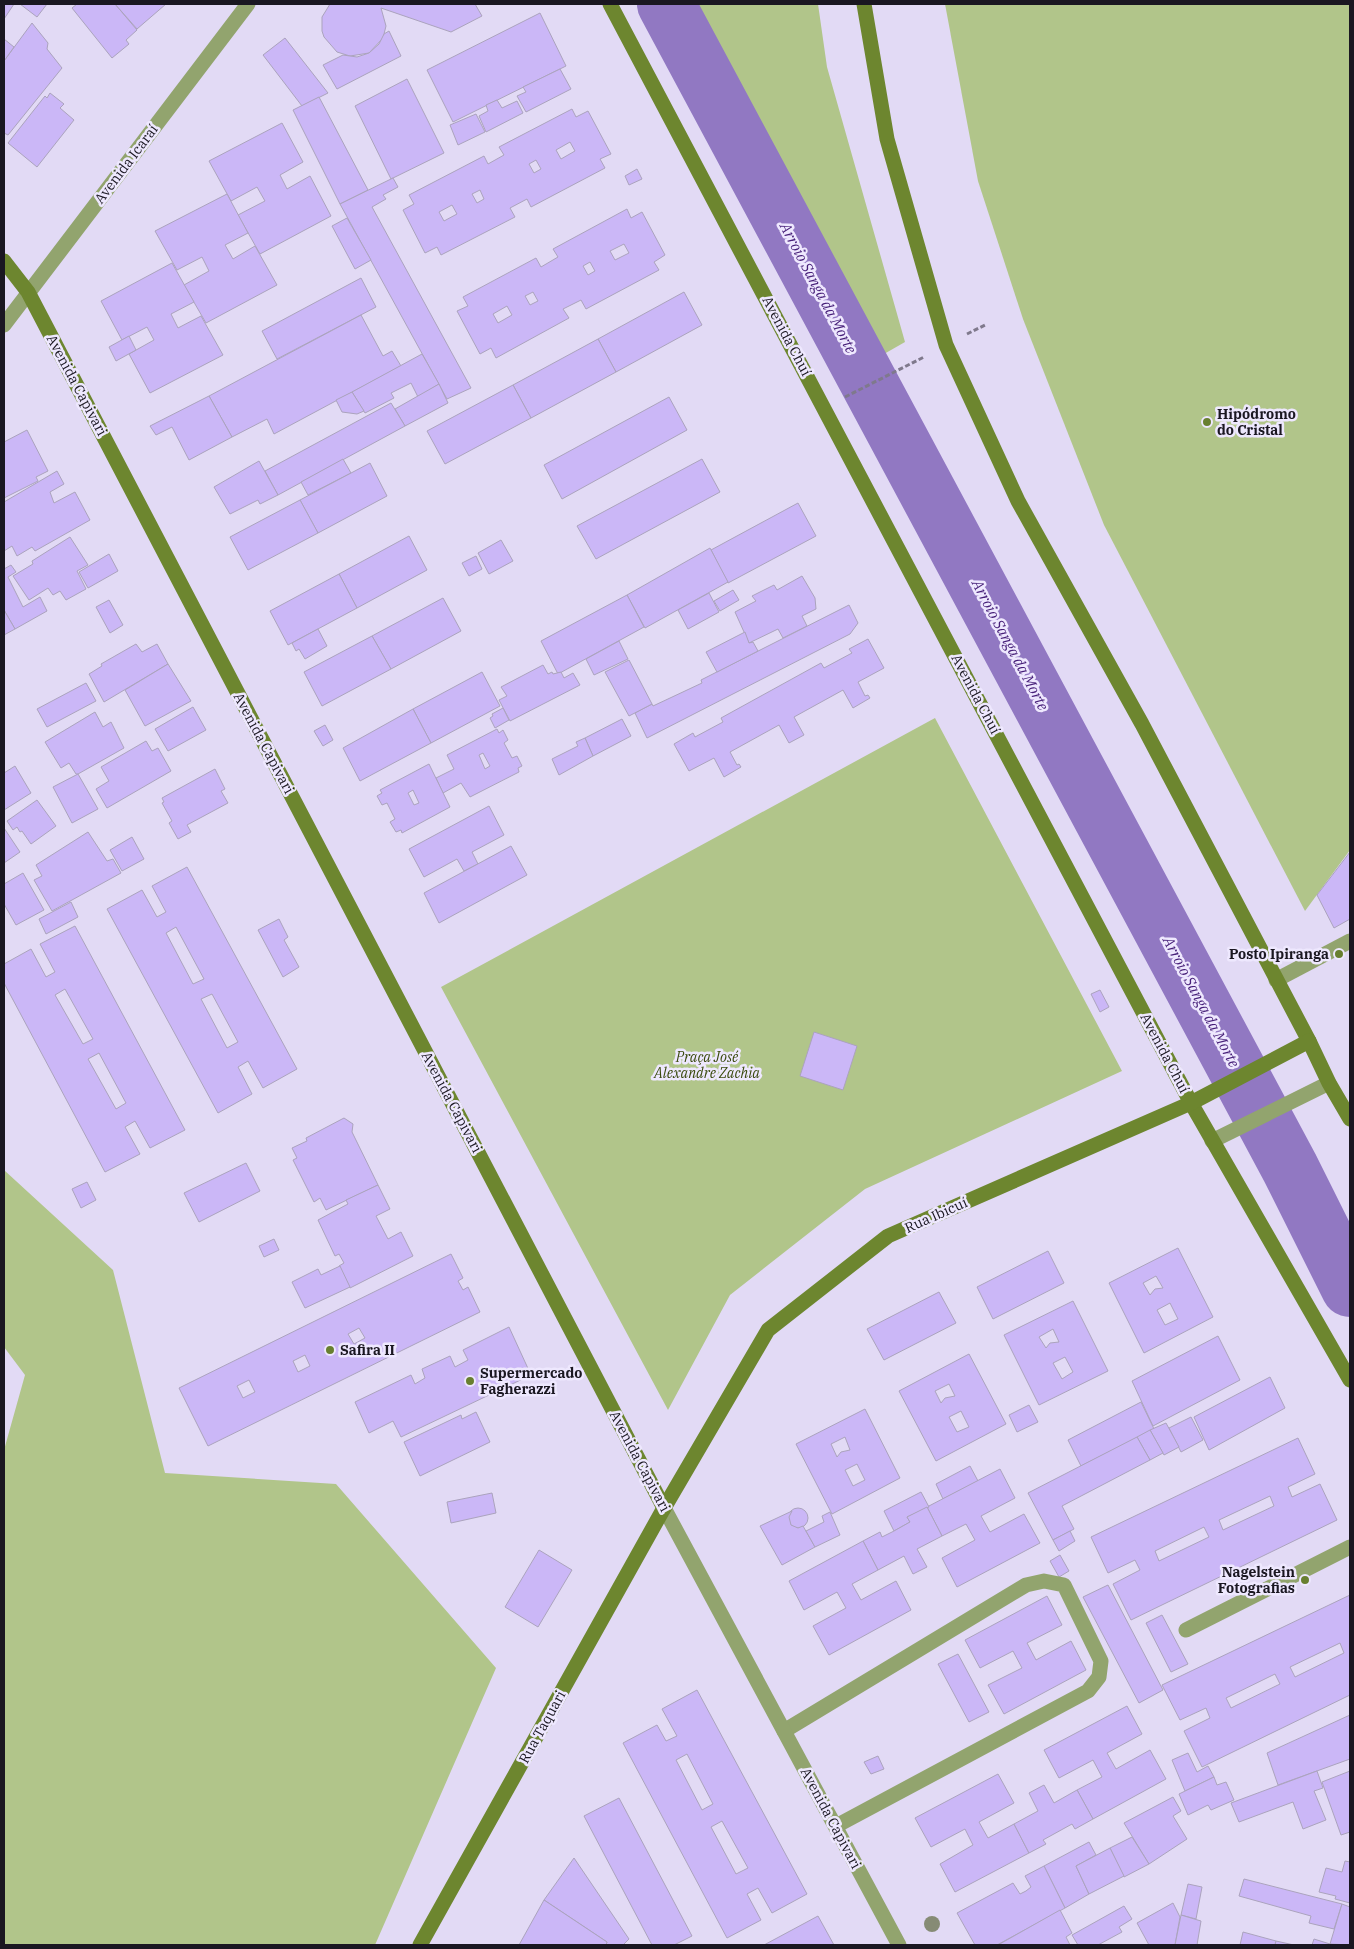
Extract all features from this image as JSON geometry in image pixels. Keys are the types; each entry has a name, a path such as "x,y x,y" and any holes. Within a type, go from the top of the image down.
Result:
{"main road":[{"name":"Avenida Chuí","path":"610,4 1191,1103 1350,1380"},
{"path":"864,4 887,139 946,346 1018,501 1142,724 1309,1041 1328,1082 1350,1119"},
{"name":"Avenida Capivari","path":"4,261 28,292 664,1508"},
{"name":"Rua Ibicuí","path":"664,1508 768,1330 888,1236 1191,1103 1309,1041"},
{"name":"Rua Taquari","path":"420,1945 664,1508"}],"street":[{"name":"Avenida Icaraí","path":"4,325 248,4"},
{"path":"1276,980 1350,941"},
{"path":"1212,1141 1328,1082"},
{"name":"Avenida Capivari","path":"664,1508 899,1945"},
{"path":"1186,1630 1350,1547"},
{"path":"784,1731 1026,1585 1044,1581 1064,1585 1101,1661 1099,1677 1088,1691 836,1826"}],"path":[{"path":"859,390 912,364"}],"green space":[{"path":"696,4 818,4 827,67 905,342 884,354"},
{"name":"Hipódromo do Cristal","path":"945,4 1350,4 1350,850 1305,911 1104,525 1023,319 978,181"},
{"name":"Praça José Alexandre Zachia","path":"935,718 1122,1071 865,1189 730,1295 668,1410 441,987"},
{"path":"4,1170 113,1270 165,1473 336,1484 496,1668 375,1945 4,1945 4,1450 25,1375 4,1347"}],"building":[{"path":"4,4 14,4 4,19"},
{"path":"20,4 47,4 37,17"},
{"path":"77,4 115,4 137,30 126,40 129,44 112,58 72,8"},
{"path":"115,4 166,4 137,29"},
{"path":"330,4 475,4 482,16 451,32 381,8 386,26 383,38 369,53 350,56 337,52 324,37 322,17"},
{"path":"540,13 566,66 453,122 427,70"},
{"path":"32,23 48,43 47,49 62,68 8,135 4,133 4,61"},
{"path":"389,31 401,56 337,89 323,65 343,55 357,57 369,53 379,44 384,34"},
{"path":"285,38 328,93 302,106 263,55"},
{"path":"4,39 14,47 4,61"},
{"path":"560,69 571,89 526,112 517,96 526,92 523,87"},
{"path":"407,79 444,153 391,179 355,106"},
{"path":"50,93 64,104 60,108 74,120 37,167 8,143 45,96 47,98"},
{"path":"319,97 368,190 340,204 293,110"},
{"path":"497,100 502,108 517,101 523,113 486,132 479,116 488,111 486,105"},
{"path":"572,109 576,117 588,111 611,154 600,159 605,168 531,207 527,199 510,208 515,217 441,255 437,247 425,253 403,210 414,204 409,195 484,156 488,164 504,155 499,147","holes":["570,142 575,151 561,159 556,150","536,160 541,169 534,173 529,164","480,190 484,199 477,203 472,194","452,205 457,214 444,221 439,212"]},
{"path":"476,114 485,132 458,145 450,125"},
{"path":"282,123 303,162 280,175 287,189 310,176 331,216 260,254 238,215 265,201 257,187 231,201 209,161"},
{"path":"637,169 642,179 629,185 625,176"},
{"path":"393,178 398,187 383,195 386,199 372,207 471,388 447,399 340,204"},
{"path":"227,194 248,233 225,245 233,259 255,246 277,285 206,323 184,285 209,271 202,257 177,270 155,231"},
{"path":"627,209 631,218 642,212 665,255 654,262 659,270 586,309 581,300 563,309 569,318 496,358 491,348 480,354 457,311 468,306 463,297 536,258 541,267 558,257 553,249","holes":["624,244 629,253 615,260 610,251","590,262 595,271 588,275 583,266","533,292 538,301 530,305 525,296","507,306 512,315 498,323 493,314"]},
{"path":"347,218 371,260 355,269 332,226"},
{"path":"172,263 194,302 171,314 178,328 201,316 223,355 150,393 129,354 154,340 147,327 122,340 101,301"},
{"path":"361,278 376,307 277,359 262,331"},
{"path":"684,292 702,325 616,372 598,339"},
{"path":"361,315 383,356 392,351 401,366 274,434 267,419 232,437 209,396"},
{"path":"129,336 136,350 116,361 109,347"},
{"path":"598,339 616,372 531,418 513,385"},
{"path":"422,354 439,384 418,397 411,383 391,393 394,398 365,413 352,392"},
{"path":"439,384 448,403 405,426 395,409"},
{"path":"513,385 531,418 445,464 427,431"},
{"path":"352,392 364,411 357,414 342,412 336,400"},
{"path":"209,396 232,437 189,460 172,427 156,435 150,426"},
{"path":"669,397 687,430 562,499 544,465"},
{"path":"391,403 405,426 278,495 265,471"},
{"path":"27,430 48,471 36,477 38,481 4,498 4,442"},
{"path":"343,459 351,473 308,495 301,482"},
{"path":"702,459 720,492 596,559 577,526"},
{"path":"259,461 278,495 260,504 258,500 230,514 214,487"},
{"path":"370,463 387,496 318,533 300,500"},
{"path":"57,471 64,484 50,492 54,503 75,492 90,520 35,551 32,547 17,556 12,546 4,551 4,502"},
{"path":"300,500 318,533 248,570 230,537"},
{"path":"798,503 816,536 728,583 711,550"},
{"path":"409,536 427,570 357,608 339,574"},
{"path":"70,537 88,565 77,571 86,589 66,600 60,591 53,595 48,588 29,600 13,576 33,564 32,561"},
{"path":"501,540 513,561 489,574 478,553"},
{"path":"710,548 728,582 645,628 627,595"},
{"path":"109,554 118,571 88,588 79,572"},
{"path":"476,556 482,569 469,576 462,563"},
{"path":"11,565 16,572 8,577 23,607 40,597 47,611 15,629 4,610 4,569"},
{"path":"339,574 357,608 288,645 270,611"},
{"path":"802,576 815,598 816,609 802,616 807,626 783,638 778,629 749,643 735,612 756,601 752,596 774,585 777,590"},
{"path":"733,590 739,600 720,611 714,601"},
{"path":"709,593 719,612 688,629 678,610"},
{"path":"627,595 644,627 558,674 541,641"},
{"path":"443,598 461,631 391,669 372,636"},
{"path":"109,600 123,625 110,633 96,607"},
{"path":"849,605 858,623 850,634 647,738 635,713 702,683 701,680"},
{"path":"4,610 15,629 4,635"},
{"path":"318,629 327,646 305,659 299,649 296,651 292,643"},
{"path":"745,632 749,643 753,642 758,651 717,672 706,652"},
{"path":"372,636 391,669 322,706 304,672"},
{"path":"868,639 884,668 858,682 865,696 868,695 870,698 853,708 843,690 794,717 804,735 789,743 779,725 730,752 737,765 739,764 741,767 724,777 714,758 689,771 674,744 693,733 695,737 723,722 721,718 821,663 824,668 852,653 849,649"},
{"path":"619,641 628,659 594,675 586,659"},
{"path":"136,644 142,652 157,644 168,664 104,702 89,674 102,666 101,664"},
{"path":"629,660 652,704 629,716 605,672"},
{"path":"168,664 191,701 145,726 125,690"},
{"path":"543,665 548,674 561,672 564,678 573,673 580,685 510,721 499,700 507,696 501,687"},
{"path":"482,672 500,706 431,743 413,709"},
{"path":"86,683 96,701 47,727 37,709"},
{"path":"193,707 206,730 168,751 155,729"},
{"path":"503,708 509,720 495,728 490,718 493,716 492,714"},
{"path":"413,709 431,743 360,781 343,748"},
{"path":"95,712 103,727 111,722 124,748 78,774 76,774 69,763 61,768 45,742"},
{"path":"622,719 631,736 593,756 585,738"},
{"path":"325,725 333,740 323,746 314,731"},
{"path":"497,729 499,733 503,730 508,740 504,743 512,758 517,756 522,766 518,768 519,772 470,797 461,783 443,793 436,778 454,769 447,755","holes":["483,753 490,766 485,769 479,755"]},
{"path":"585,738 593,756 559,775 552,759 578,746 576,742"},
{"path":"146,741 152,751 158,748 171,771 107,808 96,789 109,781 101,767"},
{"path":"429,764 450,807 402,833 401,830 396,832 390,822 395,819 387,803 382,805 377,796 382,793 380,790","holes":["413,790 419,803 414,805 408,793"]},
{"path":"15,766 31,793 4,810 4,773"},
{"path":"215,769 225,789 221,791 228,803 187,825 191,832 178,839 169,823 172,821 162,803 164,802 162,798"},
{"path":"78,774 98,809 72,823 53,787"},
{"path":"37,800 56,826 31,844 22,831 20,832 17,827 13,830 7,821"},
{"path":"489,806 504,835 472,852 478,864 464,871 457,859 424,877 409,849"},
{"path":"4,828 20,852 4,863"},
{"path":"88,832 107,861 113,859 121,873 52,911 34,880 42,876 36,865"},
{"path":"132,837 144,859 122,871 110,850"},
{"path":"511,846 527,875 439,923 424,893"},
{"path":"1350,852 1350,919 1334,928 1317,895"},
{"path":"187,867 297,1069 263,1088 248,1061 238,1067 252,1094 218,1113 107,909 142,890 157,917 166,912 152,886","holes":["176,927 204,979 193,984 166,933","212,994 238,1042 227,1048 201,999"]},
{"path":"23,873 44,910 16,925 4,904 4,884"},
{"path":"71,902 78,917 46,934 39,919"},
{"path":"279,919 288,937 284,940 299,967 283,977 258,930"},
{"path":"75,926 185,1130 150,1148 135,1121 125,1127 140,1154 105,1172 4,983 4,964 31,949 46,977 55,972 40,944","holes":["65,989 93,1039 83,1044 55,995","99,1053 126,1103 116,1109 88,1059"]},
{"path":"1100,990 1109,1007 1100,1012 1091,994"},
{"path":"814,1032 857,1046 843,1090 800,1076"},
{"path":"344,1118 353,1124 352,1132 378,1185 326,1210 320,1198 314,1202 293,1160 297,1158 292,1148 307,1141 306,1138"},
{"path":"246,1163 260,1191 199,1222 184,1193"},
{"path":"87,1182 96,1200 81,1208 72,1189"},
{"path":"378,1185 390,1209 376,1216 388,1239 401,1232 413,1256 350,1288 339,1266 344,1263 339,1254 335,1256 318,1220 348,1204 346,1200"},
{"path":"274,1239 279,1250 264,1257 259,1246"},
{"path":"1178,1248 1213,1317 1144,1353 1109,1283","holes":["1156,1276 1163,1288 1155,1289 1150,1295 1143,1283","1170,1303 1178,1319 1165,1325 1157,1310"]},
{"path":"1048,1251 1064,1283 993,1319 977,1287"},
{"name":"Safira II","path":"451,1254 463,1278 458,1281 463,1290 468,1287 480,1312 208,1446 179,1388","holes":["359,1328 365,1338 354,1344 348,1334","305,1355 310,1366 298,1372 293,1361","249,1380 255,1392 243,1398 237,1386"]},
{"path":"340,1266 350,1287 305,1308 292,1282 318,1269 321,1275"},
{"path":"939,1292 956,1323 884,1360 867,1329"},
{"path":"1073,1301 1108,1371 1039,1405 1004,1335","holes":["1053,1329 1059,1342 1050,1343 1046,1348 1039,1337","1065,1357 1073,1372 1062,1379 1053,1363"]},
{"name":"Supermercado Fagherazzi","path":"509,1327 531,1375 401,1437 393,1421 369,1433 355,1402 411,1375 415,1384 425,1378 422,1369 450,1356 455,1367 468,1360 463,1350"},
{"path":"1218,1336 1240,1380 1153,1426 1132,1381"},
{"path":"969,1354 1006,1424 936,1461 899,1391","holes":["949,1384 955,1396 945,1398 941,1403 935,1391","961,1411 969,1427 957,1432 949,1417"]},
{"path":"1270,1377 1285,1408 1209,1450 1194,1417"},
{"path":"1141,1402 1154,1429 1081,1466 1068,1440"},
{"path":"1029,1405 1038,1422 1017,1432 1009,1415"},
{"path":"865,1409 900,1478 832,1514 796,1444","holes":["845,1437 850,1450 841,1452 837,1457 831,1444","857,1464 865,1480 853,1486 845,1470"]},
{"path":"476,1412 490,1442 420,1476 404,1442 461,1415 462,1419"},
{"path":"1191,1417 1203,1440 1181,1452 1169,1428"},
{"path":"1166,1423 1179,1447 1164,1455 1150,1430"},
{"path":"1150,1430 1163,1453 1150,1460 1137,1437"},
{"path":"1137,1437 1150,1460 1062,1506 1074,1529 1053,1540 1028,1493"},
{"path":"1298,1438 1315,1474 1288,1487 1292,1497 1320,1484 1337,1520 1131,1620 1113,1584 1140,1570 1135,1560 1108,1573 1091,1537","holes":["1270,1496 1274,1506 1223,1530 1219,1520","1204,1527 1209,1537 1159,1561 1155,1551"]},
{"path":"970,1466 978,1481 943,1499 936,1484"},
{"path":"1000,1469 1015,1498 981,1516 990,1532 1024,1514 1040,1543 957,1587 942,1558 975,1540 966,1524 942,1536 927,1507"},
{"path":"921,1492 929,1507 907,1517 910,1522 894,1531 884,1511"},
{"path":"492,1493 496,1513 451,1523 447,1502"},
{"path":"927,1507 942,1536 917,1549 927,1567 913,1574 904,1556 878,1570 863,1541 880,1532 882,1537 894,1531 910,1522 907,1517"},
{"path":"798,1508 805,1511 808,1518 805,1525 798,1528 791,1525 788,1518 791,1511"},
{"path":"792,1511 789,1517 791,1525 798,1528 803,1526 815,1547 782,1565 760,1526"},
{"path":"830,1512 840,1535 815,1547 806,1531 824,1522 822,1516"},
{"path":"1070,1531 1075,1541 1059,1551 1053,1540"},
{"path":"863,1541 878,1570 852,1584 861,1600 896,1581 911,1610 829,1655 813,1626 846,1608 837,1592 804,1610 789,1581"},
{"path":"539,1550 572,1570 538,1627 505,1607"},
{"path":"1060,1555 1069,1571 1059,1577 1050,1561"},
{"path":"1108,1585 1163,1690 1139,1703 1083,1597"},
{"path":"1350,1595 1350,1695 1202,1767 1184,1731 1210,1718 1206,1708 1180,1720 1162,1685","holes":["1340,1643 1344,1653 1295,1677 1290,1667","1275,1674 1280,1684 1231,1708 1226,1698"]},
{"path":"1047,1596 1062,1625 1027,1643 1036,1660 1071,1641 1086,1670 1004,1714 988,1685 1022,1668 1013,1651 980,1668 965,1640"},
{"path":"1162,1615 1188,1664 1171,1672 1146,1623"},
{"path":"958,1654 989,1712 969,1722 938,1664"},
{"path":"697,1690 807,1894 772,1913 758,1888 747,1894 761,1920 727,1938 623,1743 657,1725 666,1741 677,1736 662,1709","holes":["687,1754 713,1804 702,1810 676,1760","722,1821 748,1868 736,1874 711,1827"]},
{"path":"1127,1706 1142,1734 1107,1753 1116,1769 1150,1750 1166,1779 1093,1819 1077,1790 1102,1777 1093,1760 1059,1778 1044,1750"},
{"path":"1350,1715 1350,1759 1278,1785 1267,1753"},
{"path":"1188,1753 1197,1772 1208,1766 1214,1777 1185,1791 1172,1760"},
{"path":"878,1756 884,1769 871,1774 864,1762"},
{"path":"1317,1771 1323,1788 1314,1791 1326,1820 1303,1829 1293,1802 1239,1822 1231,1803"},
{"path":"1350,1771 1350,1832 1341,1835 1322,1782"},
{"path":"998,1774 1014,1803 979,1822 988,1838 1014,1824 1029,1853 955,1892 940,1864 973,1845 965,1829 931,1847 915,1818"},
{"path":"1214,1777 1217,1785 1226,1782 1234,1800 1211,1810 1208,1805 1188,1815 1179,1794"},
{"path":"1044,1785 1054,1803 1077,1790 1093,1819 1075,1829 1072,1824 1043,1840 1046,1844 1029,1853 1014,1824 1038,1811 1029,1793"},
{"path":"1173,1797 1181,1811 1173,1816 1187,1839 1149,1864 1124,1823"},
{"path":"619,1798 692,1936 674,1945 652,1945 584,1816"},
{"path":"1132,1837 1149,1864 1124,1877 1110,1848"},
{"path":"1089,1842 1096,1855 1076,1866 1089,1894 1065,1908 1044,1866"},
{"path":"1110,1848 1124,1876 1089,1894 1076,1866"},
{"path":"574,1858 629,1939 623,1945 606,1945 607,1942 544,1900"},
{"path":"1345,1861 1350,1862 1350,1903 1335,1899 1336,1896 1319,1892 1326,1868 1342,1872"},
{"path":"1044,1866 1065,1908 997,1945 975,1945 957,1913 1013,1883 1020,1894 1026,1891 1031,1887 1025,1876"},
{"path":"1244,1879 1342,1904 1334,1929 1309,1923 1311,1916 1239,1896"},
{"path":"1188,1884 1202,1887 1196,1919 1181,1915"},
{"path":"544,1900 607,1942 606,1945 519,1945"},
{"path":"1173,1903 1180,1917 1175,1945 1149,1945 1137,1923"},
{"path":"1342,1904 1350,1907 1350,1945 1330,1944"},
{"path":"1124,1906 1132,1919 1119,1927 1122,1932 1098,1945 1078,1945 1072,1935"},
{"path":"1060,1910 1072,1933 1066,1937 1070,1945 998,1945"},
{"path":"1181,1915 1201,1921 1197,1945 1175,1945"},
{"path":"818,1916 834,1945 764,1945"},
{"path":"1243,1932 1276,1941 1275,1945 1240,1945"},
{"path":"1314,1939 1330,1944 1334,1945 1312,1945"},
{"path":"1276,1941 1294,1945 1275,1945"}],"waterway":[{"name":"Arroio Sanga da Morte","path":"666,4 1290,1168 1350,1288"}],"place":[{"name":"Hipódromo do Cristal","path":"1207,422"},
{"name":"Posto Ipiranga","path":"1339,954"},
{"name":"Safira II","path":"330,1350"},
{"name":"Supermercado Fagherazzi","path":"470,1381"},
{"name":"Nagelstein Fotografias","path":"1305,1580"}]}
